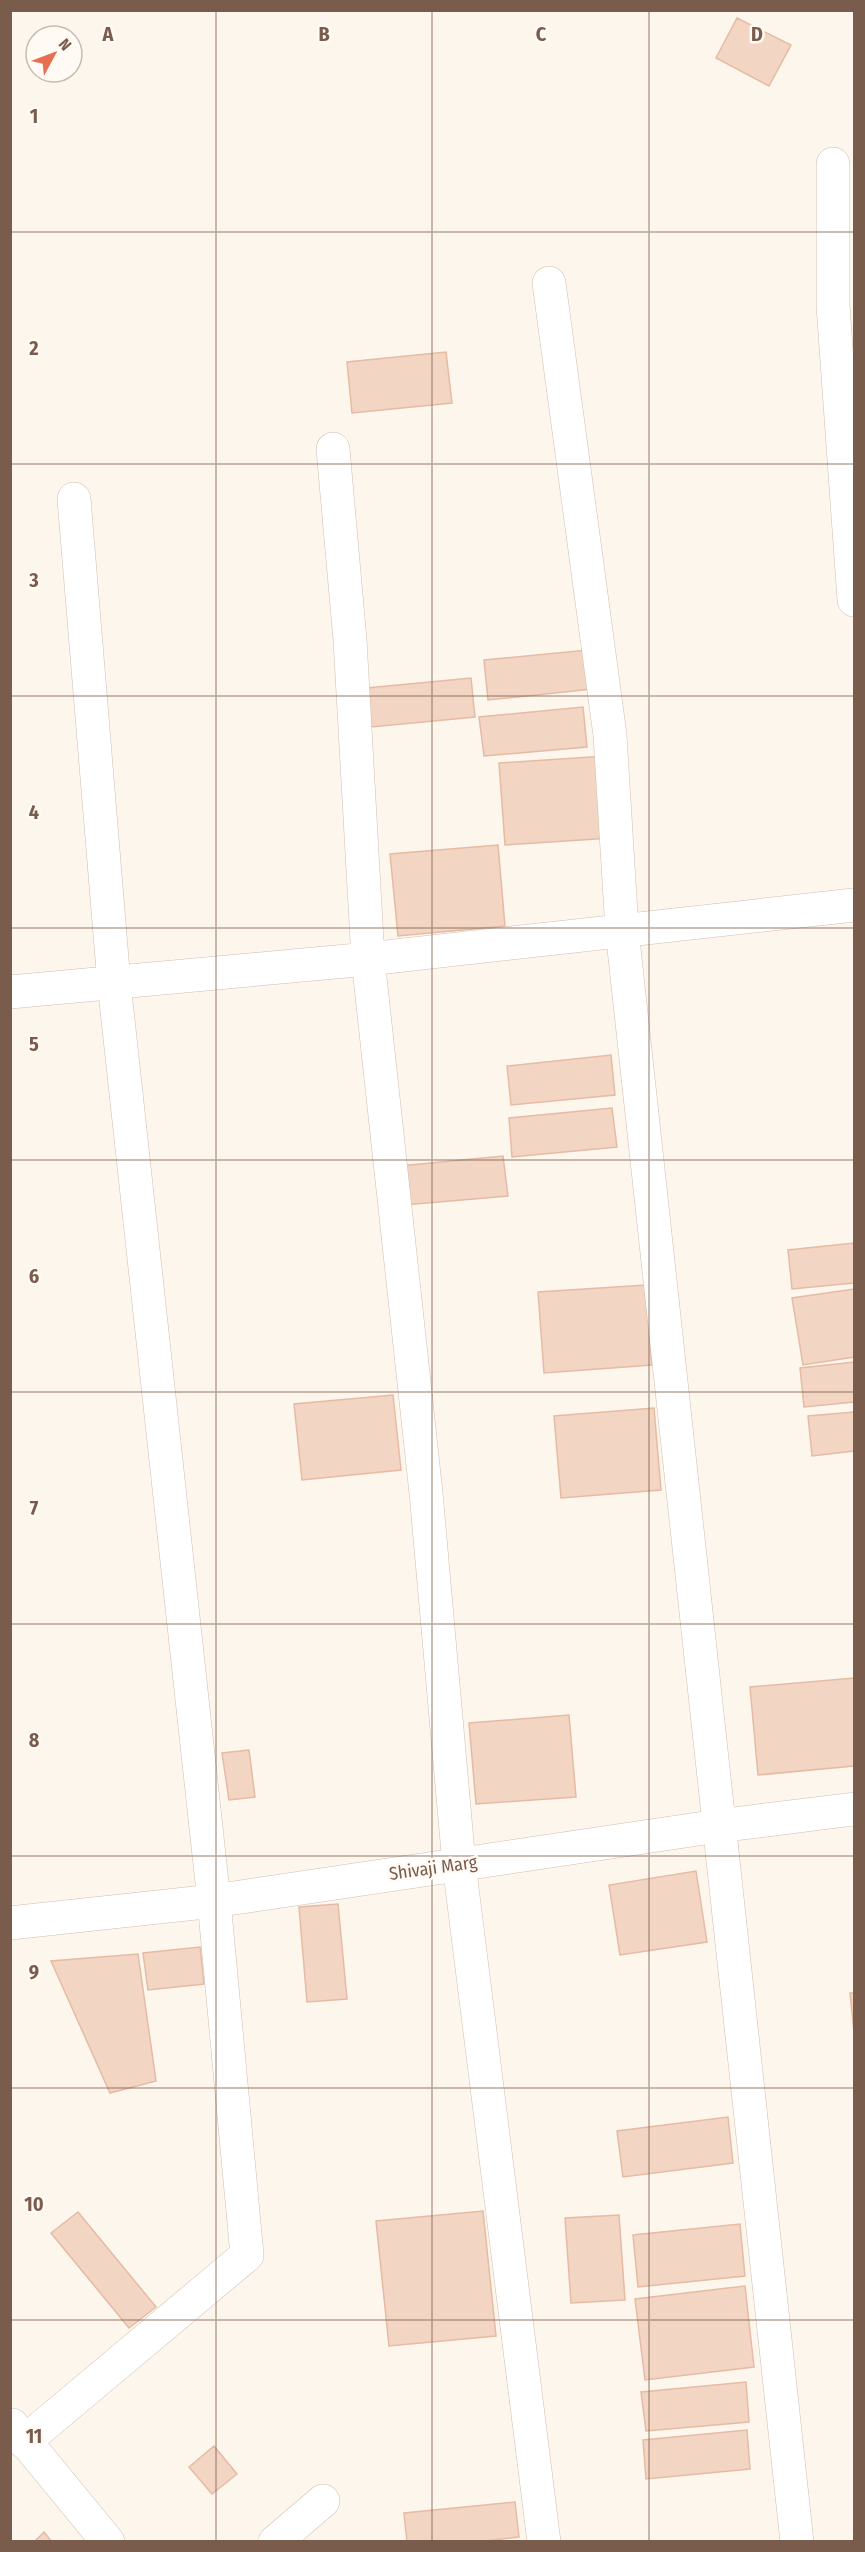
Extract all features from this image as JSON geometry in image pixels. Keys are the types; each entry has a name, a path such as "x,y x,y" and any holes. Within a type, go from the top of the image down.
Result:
{"street":[{"path":"833,164 833,304 855,600"},
{"path":"549,283 610,735 622,930 797,2541"},
{"path":"333,449 350,640 368,959 426,1493 459,1864 544,2541"},
{"path":"74,499 114,983 214,1901 247,2255 17,2433 108,2541"},
{"path":"10,992 368,959 855,905"},
{"name":"Shivaji Marg","path":"10,1923 214,1901 718,1826 855,1809"},
{"path":"275,2541 323,2501"}],"building":[{"path":"737,18 791,45 769,86 716,58"},
{"path":"446,352 452,403 352,413 347,362"},
{"path":"588,650 592,689 488,700 484,660"},
{"path":"471,678 475,717 371,727 367,688"},
{"path":"583,707 587,747 484,756 479,717"},
{"path":"605,756 611,838 505,845 499,763"},
{"path":"498,845 505,926 398,936 390,854"},
{"path":"611,1055 615,1095 511,1105 507,1066"},
{"path":"612,1108 617,1147 512,1157 509,1118"},
{"path":"503,1156 508,1196 404,1205 400,1166"},
{"path":"854,1243 854,1283 792,1289 788,1250"},
{"path":"646,1285 652,1365 544,1373 538,1292"},
{"path":"854,1289 854,1357 803,1365 792,1298"},
{"path":"854,1362 854,1402 804,1407 800,1368"},
{"path":"393,1395 401,1470 302,1480 294,1404"},
{"path":"654,1408 661,1490 561,1498 554,1416"},
{"path":"854,1412 854,1451 812,1456 808,1416"},
{"path":"854,1678 854,1766 758,1775 750,1687"},
{"path":"569,1715 576,1797 476,1804 469,1723"},
{"path":"249,1750 255,1797 229,1800 222,1753"},
{"path":"696,1871 707,1942 620,1955 609,1885"},
{"path":"338,1904 347,1999 307,2002 299,1907"},
{"path":"200,1947 204,1984 148,1990 143,1953"},
{"path":"138,1954 156,2081 110,2093 51,1961"},
{"path":"850,1993 854,1993 854,2033"},
{"path":"728,2117 733,2163 623,2177 617,2131"},
{"path":"483,2211 496,2336 389,2346 376,2221"},
{"path":"78,2212 156,2307 129,2328 51,2233"},
{"path":"619,2215 625,2300 571,2303 565,2218"},
{"path":"740,2224 745,2276 638,2287 633,2235"},
{"path":"745,2286 754,2367 645,2380 635,2299"},
{"path":"746,2382 749,2422 646,2431 641,2392"},
{"path":"747,2430 750,2469 646,2479 643,2440"},
{"path":"214,2446 237,2474 212,2494 189,2467"},
{"path":"515,2502 519,2537 477,2542 407,2542 404,2513"},
{"path":"44,2532 52,2542 34,2542"}]}
